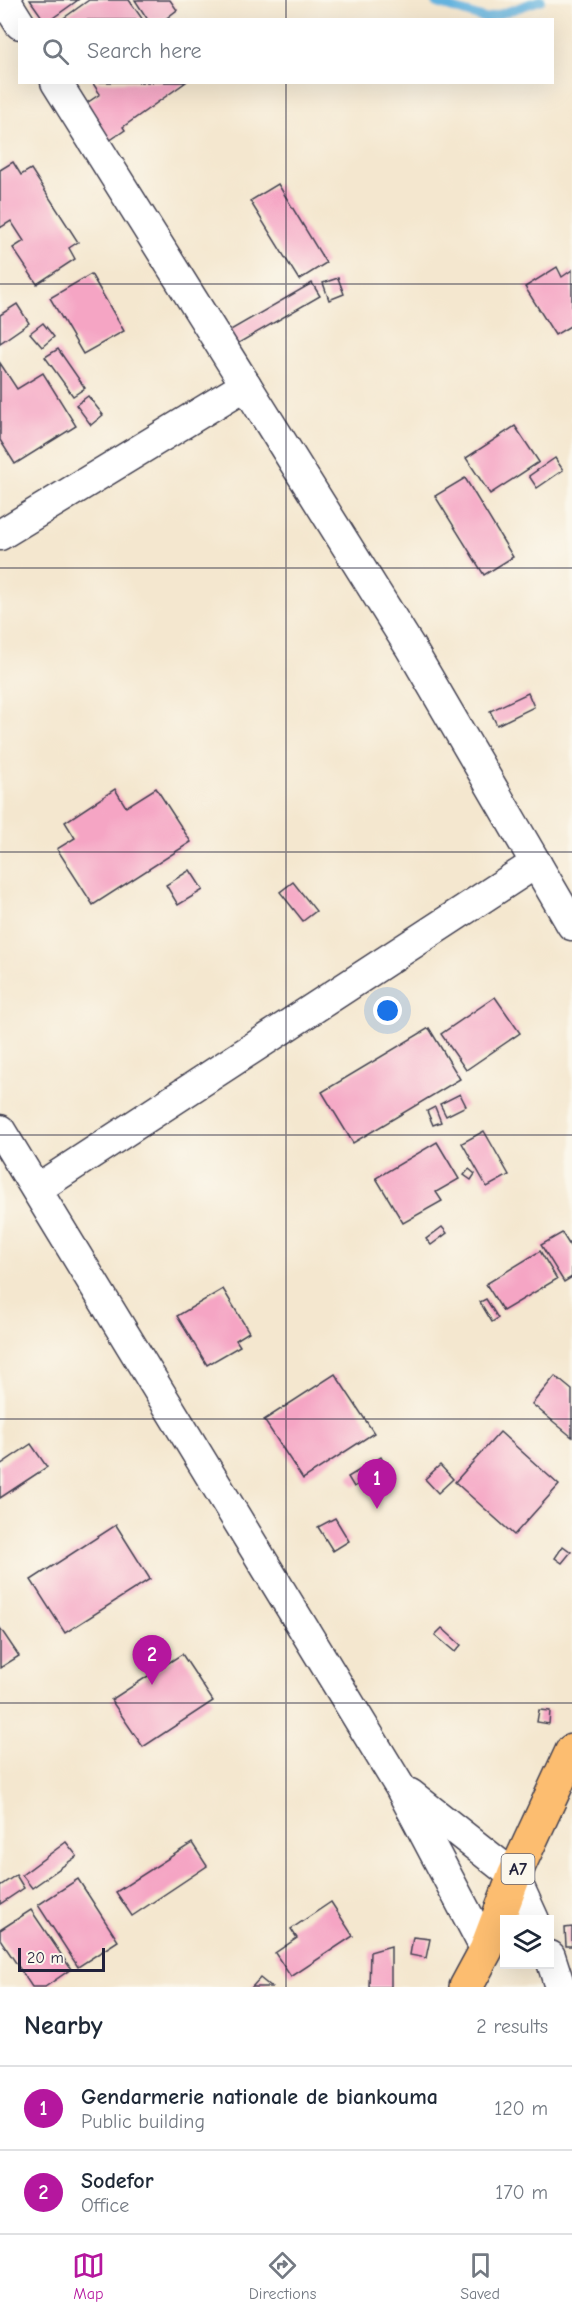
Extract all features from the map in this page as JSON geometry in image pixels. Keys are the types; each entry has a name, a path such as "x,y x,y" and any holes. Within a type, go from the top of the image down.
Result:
{"main road":[{"name":"A7","path":"466,1987 486,1950 514,1876 572,1751"}],"street":[{"path":"5,0 18,21"},
{"path":"57,84 410,647 572,925"},
{"path":"0,535 246,386"},
{"path":"37,1189 536,863"},
{"path":"0,1130 400,1787 486,1950"},
{"path":"400,1787 514,1876 532,1915"},
{"path":"554,1969 560,1987"}],"building":[{"path":"30,0 78,0 53,18 43,18"},
{"path":"89,0 129,0 142,18 64,18"},
{"path":"135,0 170,0 177,10 167,18 147,18"},
{"path":"93,84 183,84 123,127 125,130 103,145 78,109 100,94"},
{"path":"13,162 21,175 31,169 78,242 69,248 75,259 37,284 13,248 24,241 11,221 0,228 0,170"},
{"path":"278,184 326,263 299,280 250,201"},
{"path":"557,267 562,277 572,270 572,325 555,335 525,287"},
{"path":"91,274 124,331 83,354 50,298"},
{"path":"338,278 344,294 329,300 323,283"},
{"path":"312,283 320,296 230,348 222,335"},
{"path":"17,304 29,323 0,343 0,315"},
{"path":"43,323 54,337 42,347 30,333"},
{"path":"58,349 85,388 73,396 45,357"},
{"path":"0,363 17,389 43,373 76,426 15,464 0,440"},
{"path":"88,396 103,415 91,425 76,405"},
{"path":"515,426 539,462 490,494 466,458"},
{"path":"555,458 563,470 537,488 529,476"},
{"path":"465,478 513,557 484,575 435,496"},
{"path":"528,693 534,707 497,725 490,711"},
{"path":"156,788 191,842 93,905 57,849 75,838 65,822 115,789 126,807"},
{"path":"190,870 203,890 178,905 166,885"},
{"path":"293,882 316,911 303,921 280,892"},
{"path":"495,997 520,1033 466,1070 441,1034"},
{"path":"429,1028 460,1079 353,1143 322,1092"},
{"path":"460,1094 466,1106 446,1116 440,1104"},
{"path":"435,1107 441,1122 433,1125 427,1111"},
{"path":"484,1131 509,1175 487,1187 462,1143"},
{"path":"437,1142 459,1179 436,1192 442,1201 403,1223 376,1178"},
{"path":"469,1169 475,1174 471,1180 464,1175"},
{"path":"442,1227 447,1233 431,1245 426,1239"},
{"path":"562,1233 572,1249 572,1277 564,1282 541,1245"},
{"path":"540,1251 557,1279 503,1311 486,1284"},
{"path":"223,1289 249,1332 236,1340 240,1346 207,1365 177,1316"},
{"path":"486,1299 498,1318 492,1322 480,1302"},
{"path":"335,1374 374,1433 303,1479 264,1420"},
{"path":"555,1376 572,1390 572,1437 532,1404"},
{"path":"500,1432 559,1485 514,1535 455,1482"},
{"path":"31,1444 47,1467 0,1498 0,1465"},
{"path":"381,1457 387,1468 354,1487 348,1477"},
{"path":"440,1465 453,1479 438,1493 425,1479"},
{"path":"335,1518 349,1541 333,1551 318,1527"},
{"path":"116,1525 150,1579 65,1633 31,1580"},
{"path":"563,1546 571,1552 562,1563 555,1558"},
{"path":"0,1628 19,1656 0,1668"},
{"path":"442,1628 461,1645 455,1652 435,1635"},
{"path":"182,1654 213,1701 143,1747 111,1700"},
{"path":"539,1710 550,1711 549,1724 537,1722"},
{"path":"66,1842 77,1856 32,1888 22,1875"},
{"path":"192,1843 207,1866 132,1916 116,1892"},
{"path":"16,1875 24,1888 0,1904 0,1886"},
{"path":"78,1879 118,1941 78,1967 38,1905"},
{"path":"331,1902 353,1936 291,1977 275,1953 297,1938 291,1929"},
{"path":"31,1910 71,1969 45,1987 32,1987 0,1939 0,1930"},
{"path":"572,1927 572,1946 566,1946 565,1928"},
{"path":"413,1937 430,1939 426,1958 410,1955"},
{"path":"391,1946 391,1987 369,1987 370,1952"},
{"path":"260,1978 271,1987 252,1987"}],"waterway":[{"path":"435,0 436,3 483,18"},
{"path":"489,18 541,0"}],"place":[{"name":"Gendarmerie nationale de biankouma","path":"377,1509"},
{"name":"Sodefor","path":"152,1685"}]}
